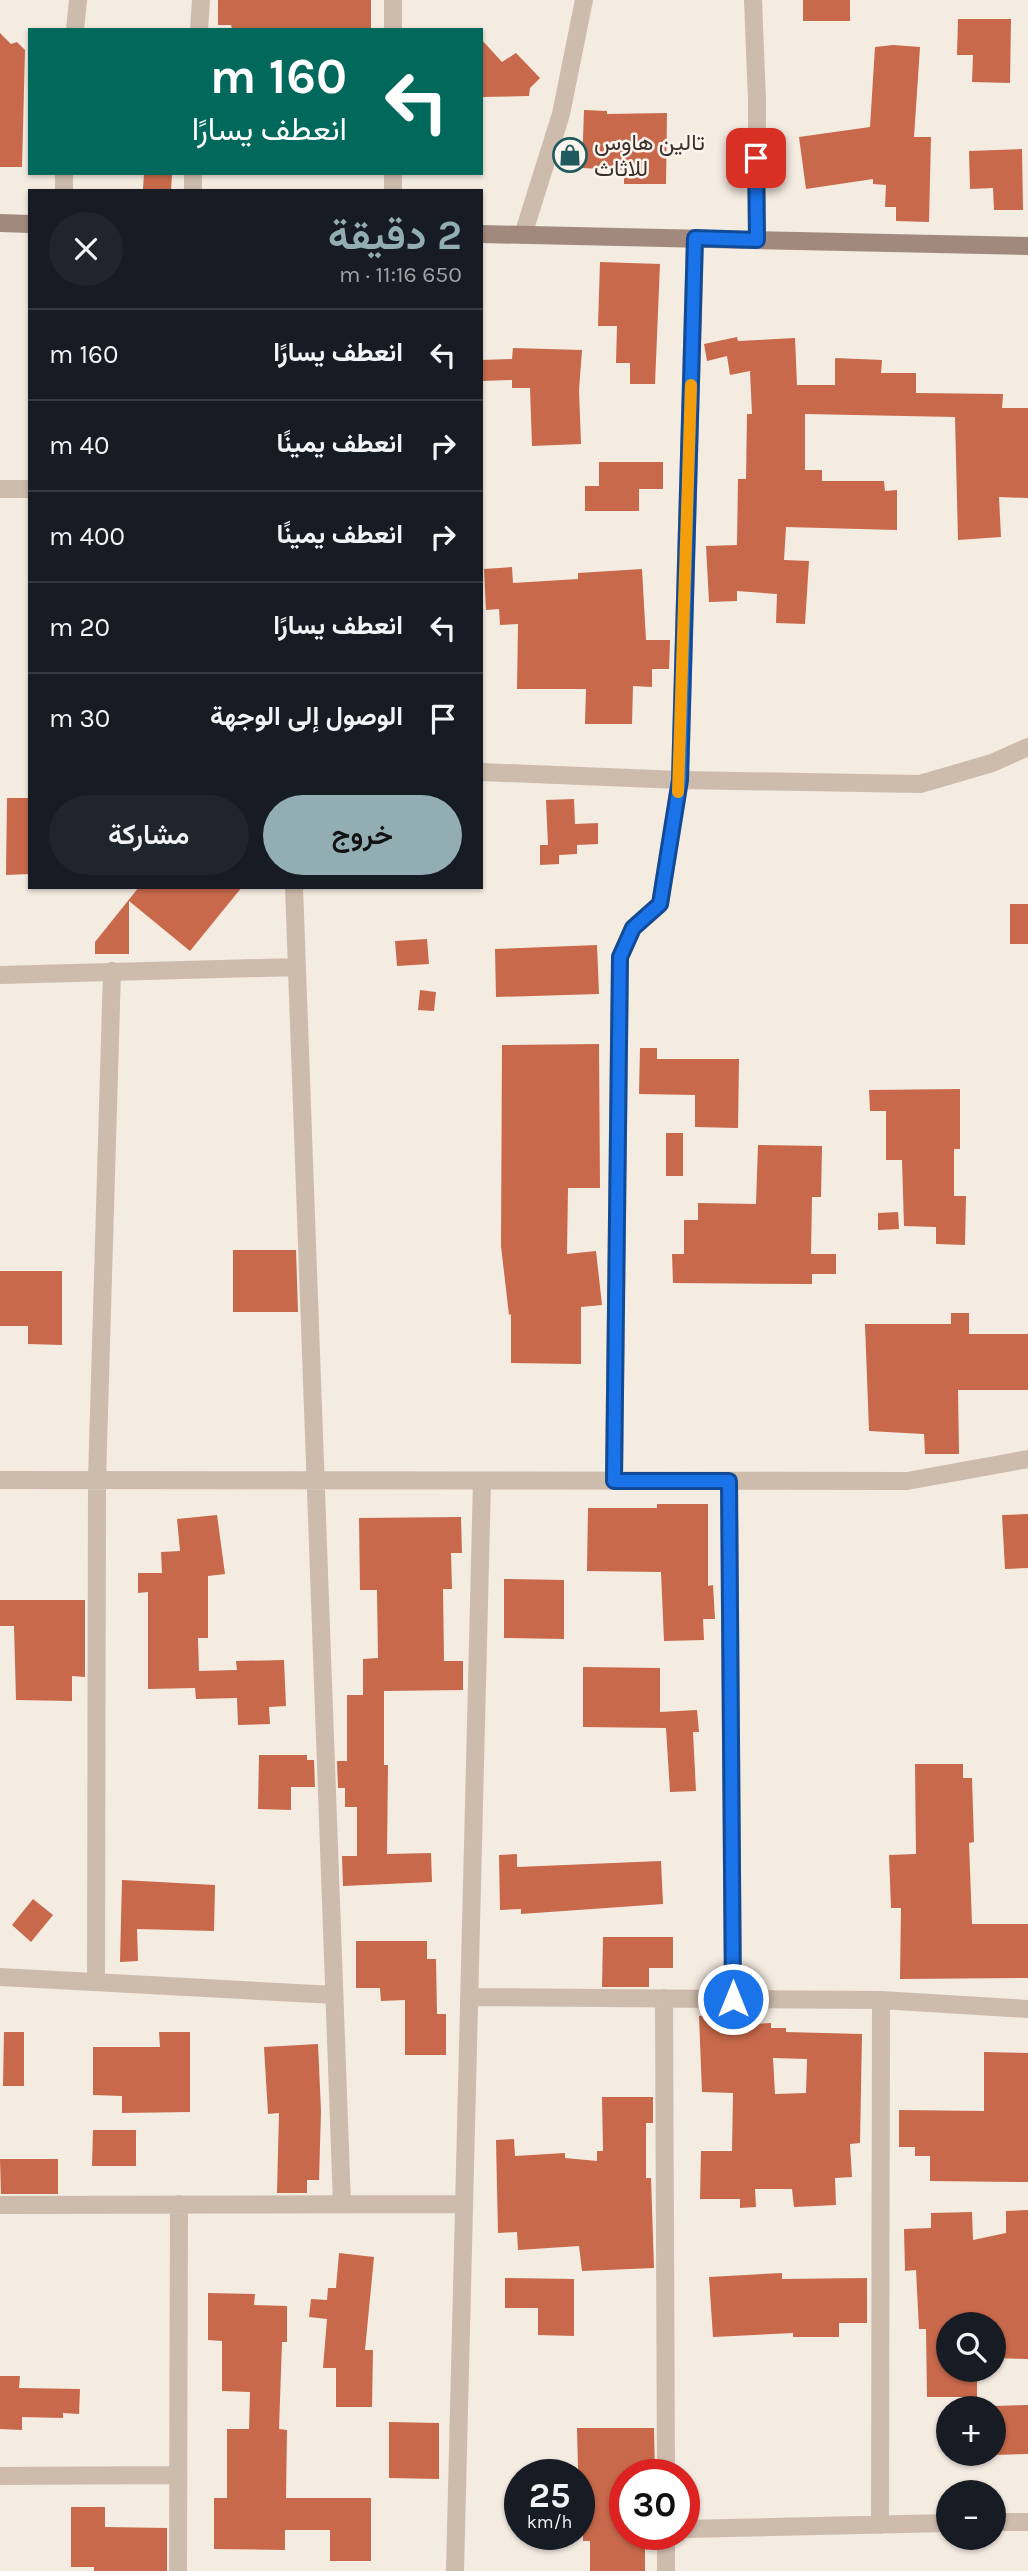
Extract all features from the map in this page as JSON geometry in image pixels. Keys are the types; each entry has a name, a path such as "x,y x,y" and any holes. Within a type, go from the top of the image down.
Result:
{"street":[{"path":"75,28 78,0"},
{"path":"199,28 201,0"},
{"path":"393,0 393,28"},
{"path":"523,235 561,114 583,0"},
{"path":"753,0 757,100 757,240"},
{"path":"0,223 28,223"},
{"path":"483,234 1028,246"},
{"path":"614,1481 620,957 633,928 660,904 680,780 695,238"},
{"path":"0,489 28,489"},
{"path":"483,772 680,780 920,784 992,763 1028,747"},
{"path":"294,889 342,2204"},
{"path":"0,975 297,967"},
{"path":"96,1982 97,1480 112,971"},
{"path":"0,1480 907,1481 1028,1459"},
{"path":"455,2571 482,1480"},
{"path":"729,1481 733,1999"},
{"path":"0,1977 334,1995"},
{"path":"469,1997 881,2000 1028,2009"},
{"path":"664,1998 666,2459"},
{"path":"880,2525 881,2000"},
{"path":"178,2204 178,2571"},
{"path":"0,2205 464,2204"},
{"path":"0,2476 178,2474"},
{"path":"1006,2522 1028,2522"},
{"path":"700,2529 936,2523"},
{"path":"666,2550 666,2571"}],"building":[{"path":"218,0 371,0 371,28 232,28 231,25 218,25"},
{"path":"803,0 850,0 850,21 803,21"},
{"path":"958,19 1011,19 1010,83 972,82 973,55 957,55"},
{"path":"0,33 11,44 17,42 25,50 22,167 0,167"},
{"path":"483,41 502,62 516,53 540,78 530,88 529,96 483,97"},
{"path":"875,47 920,47 914,137 931,137 929,222 896,221 896,207 885,207 886,185 873,184 873,179 806,189 799,137 870,127"},
{"path":"584,110 607,111 607,114 667,113 666,184 624,184 624,170 582,168"},
{"path":"1022,149 1023,210 994,210 993,188 970,189 969,151"},
{"path":"144,175 172,175 171,189 143,189"},
{"path":"600,262 660,264 655,384 630,384 630,363 616,363 617,326 598,326"},
{"path":"737,337 738,341 795,338 797,385 835,385 835,358 882,360 881,373 916,373 916,393 1003,394 1002,408 1028,408 1028,498 999,497 1001,537 958,540 955,417 805,414 805,470 822,470 822,481 884,481 885,491 897,490 897,530 786,527 784,560 809,561 805,624 776,623 777,594 737,591 737,601 709,602 706,546 737,545 738,479 746,479 747,414 752,414 750,371 730,375 727,356 707,361 704,344"},
{"path":"513,348 582,350 579,390 581,444 532,446 530,388 512,388 512,380 483,381 483,360 512,359"},
{"path":"599,462 663,462 663,489 639,489 639,511 585,511 585,486 599,486"},
{"path":"512,567 513,583 578,579 578,573 642,569 646,640 670,640 669,669 652,669 652,687 633,686 632,724 585,724 586,689 517,689 518,624 500,625 499,609 486,610 484,569"},
{"path":"7,798 28,798 28,874 6,875"},
{"path":"574,799 575,824 598,823 598,844 577,845 577,854 559,855 559,864 540,865 540,845 548,845 546,800"},
{"path":"137,889 240,889 190,951 129,901 129,954 95,954 95,942"},
{"path":"1010,904 1028,904 1028,944 1010,944"},
{"path":"427,939 429,964 397,966 395,941"},
{"path":"597,945 599,994 496,997 495,949"},
{"path":"420,990 436,992 434,1011 418,1010"},
{"path":"599,1044 600,1188 568,1188 567,1254 596,1251 602,1305 581,1307 581,1364 511,1363 511,1314 509,1315 501,1246 502,1045"},
{"path":"640,1048 657,1048 657,1059 739,1059 738,1128 695,1127 695,1095 639,1094"},
{"path":"960,1089 960,1149 954,1149 954,1196 966,1196 965,1245 936,1244 936,1227 904,1226 902,1160 886,1160 886,1111 870,1111 869,1090"},
{"path":"666,1133 683,1133 683,1176 666,1176"},
{"path":"758,1145 822,1146 821,1197 812,1197 811,1254 836,1254 836,1274 812,1274 812,1284 673,1283 672,1254 684,1254 684,1220 698,1220 698,1203 756,1204"},
{"path":"898,1212 899,1229 878,1230 878,1213"},
{"path":"233,1250 296,1250 298,1312 233,1312"},
{"path":"0,1271 62,1271 62,1345 28,1344 28,1326 0,1326"},
{"path":"951,1313 969,1313 969,1334 1028,1334 1028,1390 958,1390 959,1454 925,1454 924,1434 869,1431 865,1324 951,1324"},
{"path":"657,1504 708,1504 708,1586 713,1585 715,1619 703,1619 704,1640 664,1641 661,1572 587,1571 588,1508 657,1508"},
{"path":"1028,1514 1028,1568 1005,1569 1002,1515"},
{"path":"217,1515 225,1574 208,1576 208,1638 198,1638 199,1671 237,1670 236,1661 284,1660 286,1706 269,1707 270,1724 238,1725 237,1698 196,1699 195,1688 148,1689 148,1592 138,1593 138,1573 162,1573 161,1552 180,1551 177,1519"},
{"path":"461,1517 462,1553 451,1553 452,1589 443,1589 444,1661 463,1661 463,1690 384,1691 384,1765 388,1765 387,1854 431,1853 432,1882 343,1886 342,1856 357,1856 357,1807 345,1807 345,1788 338,1788 337,1761 347,1761 347,1695 363,1695 363,1659 378,1658 377,1590 360,1590 359,1518"},
{"path":"504,1579 564,1580 564,1639 504,1638"},
{"path":"0,1600 85,1600 85,1677 72,1676 72,1701 16,1700 14,1626 0,1626"},
{"path":"583,1667 660,1668 660,1712 697,1710 699,1732 693,1732 696,1791 670,1792 666,1728 583,1727"},
{"path":"259,1755 307,1755 307,1760 314,1760 315,1787 291,1787 291,1810 258,1809"},
{"path":"915,1764 963,1764 963,1778 972,1778 974,1842 969,1843 972,1924 1028,1924 1028,1978 900,1979 901,1908 891,1908 889,1855 916,1854"},
{"path":"517,1854 517,1867 661,1861 663,1904 521,1914 521,1909 500,1910 499,1855"},
{"path":"122,1880 215,1885 214,1931 137,1929 138,1961 120,1962"},
{"path":"33,1899 53,1915 31,1942 12,1925"},
{"path":"603,1937 673,1937 673,1968 649,1968 649,1987 602,1987"},
{"path":"356,1941 427,1941 427,1959 436,1959 437,2014 446,2014 446,2055 405,2055 405,2000 381,2001 380,1988 356,1988"},
{"path":"718,2015 718,2026 771,2023 771,2028 786,2028 786,2032 862,2034 860,2143 850,2144 852,2177 835,2178 836,2205 794,2207 792,2189 755,2189 756,2207 740,2208 740,2199 700,2199 701,2151 732,2151 733,2093 702,2092 699,2016","holes":["773,2058 807,2059 806,2093 775,2094"]},
{"path":"4,2032 24,2032 24,2086 3,2086"},
{"path":"159,2032 190,2032 190,2112 122,2113 122,2096 93,2095 93,2047 160,2047"},
{"path":"318,2044 321,2111 319,2180 307,2180 307,2193 277,2193 279,2113 268,2114 264,2047"},
{"path":"984,2052 1028,2053 1028,2182 930,2181 930,2156 915,2156 915,2147 899,2147 899,2110 984,2111"},
{"path":"602,2097 653,2097 653,2123 646,2123 646,2178 651,2178 654,2268 582,2271 579,2246 518,2250 517,2232 498,2233 496,2140 514,2139 515,2156 565,2153 565,2158 597,2161 597,2151 603,2151"},
{"path":"93,2130 136,2130 136,2166 92,2166"},
{"path":"0,2159 58,2159 58,2194 1,2194"},
{"path":"1028,2210 1028,2359 1006,2358 1006,2312 936,2312 936,2382 977,2382 977,2396 927,2397 926,2329 919,2329 916,2270 905,2271 904,2229 931,2228 931,2213 972,2212 973,2240 1006,2233 1006,2211"},
{"path":"339,2253 374,2257 365,2350 373,2350 372,2407 336,2407 336,2368 323,2368 327,2319 309,2317 311,2299 327,2300 328,2288 336,2288"},
{"path":"782,2273 782,2279 867,2278 867,2323 839,2323 839,2337 793,2337 793,2333 713,2337 709,2277"},
{"path":"505,2278 574,2279 574,2336 538,2335 538,2308 505,2308"},
{"path":"208,2293 255,2294 254,2305 287,2306 287,2342 282,2342 279,2429 287,2430 286,2498 371,2498 371,2561 330,2561 330,2530 285,2530 285,2550 214,2549 214,2498 227,2498 227,2429 249,2429 250,2392 222,2391 222,2341 208,2340"},
{"path":"0,2376 20,2376 19,2388 80,2389 79,2414 63,2413 63,2418 22,2417 22,2430 0,2429"},
{"path":"1028,2405 1028,2454 1006,2455 1006,2406"},
{"path":"389,2422 439,2423 439,2479 389,2478"},
{"path":"577,2428 654,2428 655,2459 609,2459 609,2550 645,2550 645,2571 590,2571 590,2550 595,2550 595,2459 578,2459"},
{"path":"71,2507 105,2507 105,2527 167,2528 167,2571 94,2571 94,2567 71,2567"}],"slow traffic":[{"path":"678,792 691,385"}],"place":[{"name":"تالين هاوس للاثاث","path":"570,155"}],"route":[{"path":"733,1999 729,1481 614,1481 620,957 633,928 660,904 680,780 695,238 757,240 756,158"}]}
